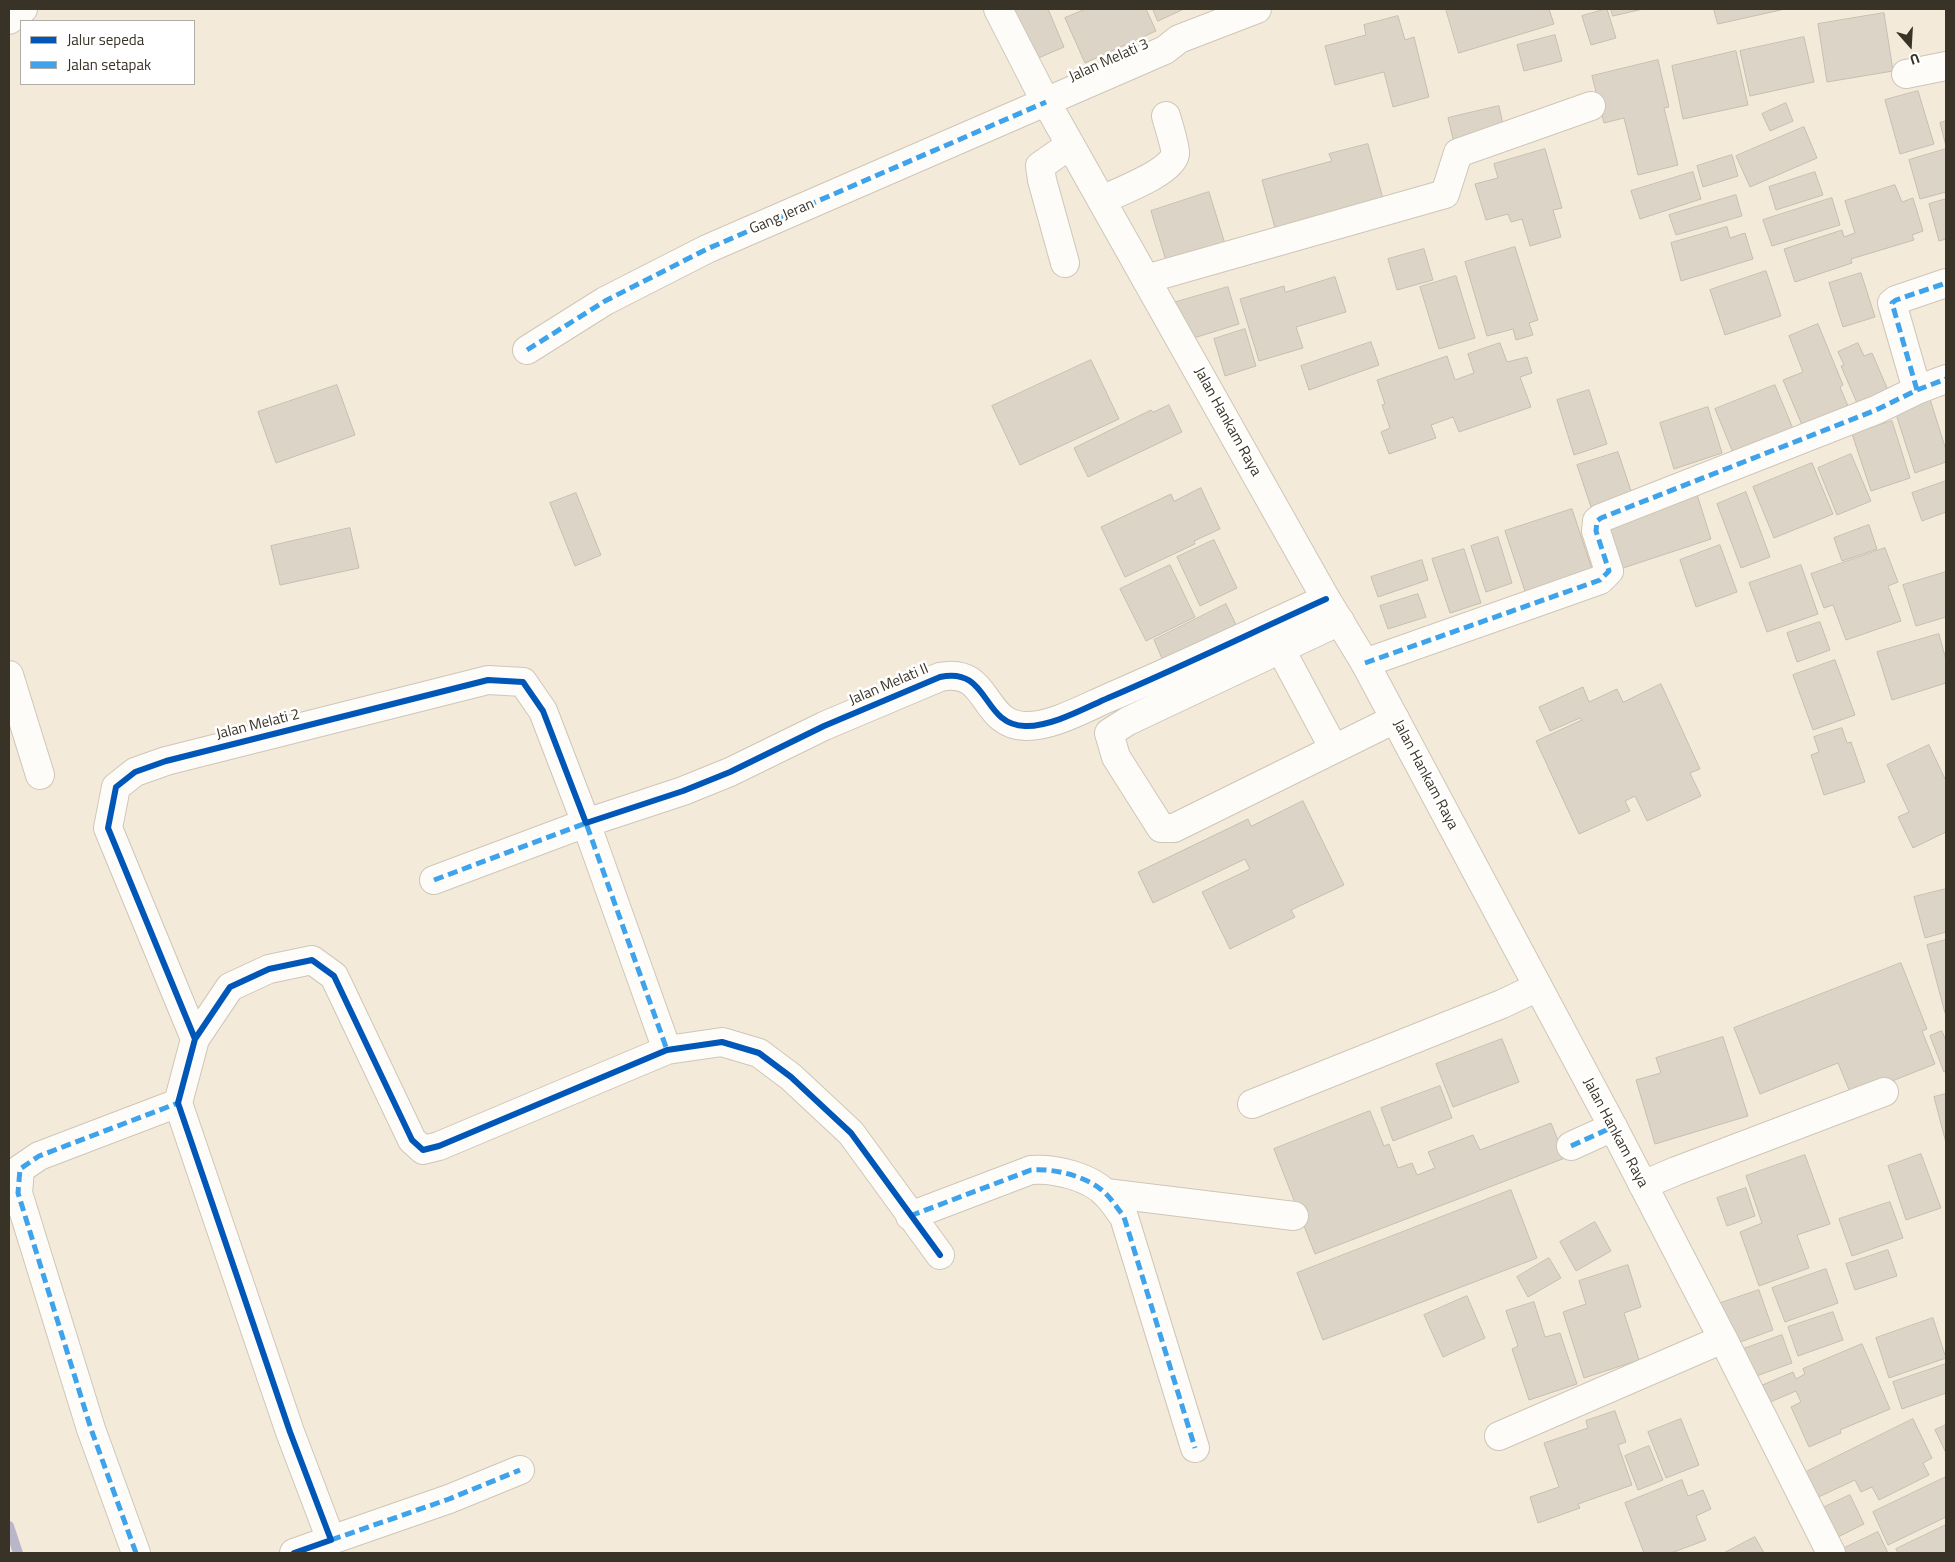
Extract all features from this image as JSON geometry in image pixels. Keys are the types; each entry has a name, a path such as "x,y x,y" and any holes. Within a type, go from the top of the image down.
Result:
{"street":[{"path":"9,20 23,9"},
{"name":"Jalan Hankam Raya","path":"998,9 1070,145 1333,610 1365,663 1613,1127 1831,1553"},
{"name":"Jalan Melati 3","path":"1043,96 1165,50 1179,39 1257,9"},
{"path":"1906,74 1946,66"},
{"name":"Gang Jeran","path":"528,350 605,301 707,249 1043,96"},
{"path":"1146,279 1445,194 1458,153 1591,106"},
{"path":"1102,200 1169,166 1175,154 1166,116"},
{"path":"1065,263 1042,180 1040,166 1070,145"},
{"path":"1917,390 1892,303 1946,283"},
{"path":"1365,663 1600,580 1609,571 1596,531 1597,520 1876,410 1917,390 1946,380"},
{"path":"1333,610 1281,650 1128,720 1109,732 1116,757 1161,828 1174,828 1394,719"},
{"name":"Jalan Melati II","path":"434,880 586,823 683,791 824,726 940,677 950,675 962,676 972,682 994,712 1008,722 1025,726 1057,720 1137,686 1333,610"},
{"path":"1281,650 1334,749"},
{"path":"9,675 40,775"},
{"name":"Jalan Melati 2","path":"195,1039 108,828 116,788 135,772 166,761 488,680 523,682 543,711 586,823"},
{"path":"586,823 667,1050"},
{"path":"331,1540 290,1432 178,1103 195,1039 230,987 269,969 312,960 334,976 412,1140 423,1150 439,1146 667,1050 722,1042 759,1053 791,1077 851,1134 940,1254"},
{"path":"1252,1104 1502,1004 1538,987"},
{"path":"1643,1185 1685,1167 1884,1092"},
{"path":"136,1553 90,1429 18,1192 20,1169 39,1156 178,1103"},
{"path":"1571,1146 1613,1127"},
{"path":"910,1216 1032,1170 1044,1169 1070,1174 1106,1194 1294,1216"},
{"path":"1106,1194 1124,1217 1195,1448"},
{"path":"1499,1436 1723,1339"},
{"path":"294,1553 449,1499 520,1470"}],"building":[{"path":"1005,9 1048,9 1064,47 1027,63"},
{"path":"1086,9 1146,9 1156,31 1085,63 1065,18"},
{"path":"1153,9 1184,9 1158,21"},
{"path":"1446,9 1549,9 1554,24 1459,53"},
{"path":"1607,9 1616,38 1591,45 1582,16"},
{"path":"1611,9 1643,9 1613,16"},
{"path":"1714,9 1785,9 1718,24"},
{"path":"1884,13 1893,71 1827,82 1818,24"},
{"path":"1398,16 1405,40 1414,37 1429,97 1393,107 1384,72 1335,85 1325,46 1366,35 1364,25"},
{"path":"1555,35 1562,61 1524,71 1517,45"},
{"path":"1804,37 1814,82 1750,96 1740,51"},
{"path":"1736,51 1748,105 1683,119 1672,66"},
{"path":"1658,60 1669,107 1664,108 1678,165 1638,175 1624,118 1604,123 1592,76"},
{"path":"1918,91 1934,144 1900,154 1885,100"},
{"path":"1786,103 1793,121 1770,131 1762,114"},
{"path":"1499,106 1505,134 1455,147 1448,118"},
{"path":"1946,121 1946,146 1940,123"},
{"path":"1804,127 1817,158 1750,187 1736,156"},
{"path":"1368,144 1385,206 1278,239 1262,180 1332,161 1329,154"},
{"path":"1545,149 1562,208 1553,210 1561,237 1530,246 1522,219 1511,222 1508,214 1486,220 1475,184 1498,178 1494,164"},
{"path":"1946,149 1946,192 1920,199 1909,160"},
{"path":"1732,155 1738,176 1703,187 1697,166"},
{"path":"1693,172 1701,199 1640,219 1631,191"},
{"path":"1815,172 1823,195 1776,210 1769,187"},
{"path":"1895,185 1902,202 1913,198 1923,231 1912,235 1914,240 1851,259 1852,263 1795,282 1784,249 1842,230 1844,237 1855,233 1845,201"},
{"path":"1209,192 1226,247 1167,264 1151,211"},
{"path":"1736,195 1742,216 1676,235 1669,215"},
{"path":"1832,198 1840,225 1772,246 1763,220"},
{"path":"1946,199 1946,239 1939,241 1929,204"},
{"path":"1727,227 1730,238 1745,233 1753,259 1681,281 1671,243"},
{"path":"1515,247 1538,320 1529,323 1533,335 1516,340 1513,329 1487,336 1465,262"},
{"path":"1424,249 1433,280 1397,290 1388,259"},
{"path":"1766,271 1781,316 1725,335 1710,290"},
{"path":"1861,273 1875,317 1843,327 1829,283"},
{"path":"1456,276 1475,338 1439,349 1420,287"},
{"path":"1335,277 1346,312 1296,327 1303,348 1259,361 1240,299 1284,286 1285,292"},
{"path":"1228,287 1239,324 1184,341 1173,303"},
{"path":"1818,324 1843,385 1840,387 1848,406 1802,425 1783,380 1803,372 1789,336"},
{"path":"1245,329 1256,366 1225,376 1214,339"},
{"path":"1371,342 1379,365 1309,390 1301,366"},
{"path":"1500,343 1507,362 1527,357 1532,373 1520,377 1531,407 1459,432 1453,417 1431,425 1436,438 1389,454 1381,432 1390,428 1382,405 1385,404 1377,380 1447,356 1455,380 1474,373 1468,354"},
{"path":"1858,343 1864,356 1872,353 1891,397 1860,410 1841,366 1844,365 1838,352"},
{"path":"1091,360 1119,419 1020,465 992,406"},
{"path":"337,385 355,435 276,463 258,412"},
{"path":"1775,385 1796,436 1736,460 1715,409"},
{"path":"1589,390 1607,444 1574,455 1557,400"},
{"path":"1930,399 1946,450 1946,462 1915,473 1895,411"},
{"path":"1169,405 1182,432 1088,477 1074,448 1151,410 1153,412"},
{"path":"1708,407 1722,453 1674,469 1660,423"},
{"path":"1892,421 1910,478 1871,491 1852,434"},
{"path":"1618,452 1634,500 1593,513 1577,465"},
{"path":"1851,454 1871,501 1837,515 1818,468"},
{"path":"1812,463 1833,514 1774,538 1753,487"},
{"path":"1946,481 1946,512 1922,521 1912,493"},
{"path":"1201,488 1220,529 1194,541 1195,544 1125,577 1101,527 1171,494 1174,501"},
{"path":"1695,488 1711,539 1614,571 1599,522"},
{"path":"1746,492 1770,557 1741,568 1717,504"},
{"path":"576,493 601,555 575,566 550,503"},
{"path":"1572,509 1593,572 1526,594 1505,531"},
{"path":"1869,525 1877,549 1842,561 1834,538"},
{"path":"350,528 359,568 280,585 271,546"},
{"path":"1498,537 1512,583 1486,592 1471,546"},
{"path":"1214,540 1237,588 1200,606 1177,557"},
{"path":"1720,545 1737,592 1696,607 1680,560"},
{"path":"1885,548 1898,582 1888,586 1901,621 1846,640 1833,605 1824,608 1811,574"},
{"path":"1464,549 1481,603 1450,613 1432,559"},
{"path":"1422,560 1428,580 1378,597 1371,577"},
{"path":"1170,565 1195,617 1146,641 1120,589"},
{"path":"1801,565 1818,614 1767,632 1749,583"},
{"path":"1946,572 1946,617 1916,626 1903,585"},
{"path":"1418,594 1426,617 1388,629 1380,606"},
{"path":"1226,604 1238,629 1164,663 1154,640"},
{"path":"1820,622 1830,650 1797,662 1787,633"},
{"path":"1939,634 1946,660 1946,683 1892,700 1877,652"},
{"path":"1835,660 1855,715 1813,730 1793,675"},
{"path":"1661,684 1700,769 1690,773 1701,796 1647,821 1635,796 1625,801 1630,811 1579,834 1536,741 1582,720 1580,718 1550,731 1539,707 1583,687 1589,702 1617,689 1623,702"},
{"path":"1842,728 1847,743 1851,742 1865,782 1824,795 1811,755 1819,752 1814,737"},
{"path":"1929,745 1946,781 1946,832 1913,848 1898,817 1909,812 1887,765"},
{"path":"1303,801 1344,885 1291,910 1295,917 1230,949 1202,892 1250,869 1245,859 1153,903 1138,872 1248,819 1251,826"},
{"path":"1946,889 1946,932 1925,938 1914,897"},
{"path":"1946,940 1946,1013 1945,1013 1927,945"},
{"path":"1901,963 1927,1029 1922,1031 1935,1064 1852,1097 1838,1063 1760,1094 1734,1028"},
{"path":"1942,1031 1946,1041 1946,1071 1944,1072 1930,1036"},
{"path":"1723,1037 1748,1116 1655,1144 1636,1080 1661,1073 1656,1058"},
{"path":"1502,1039 1519,1082 1453,1107 1436,1064"},
{"path":"1440,1086 1452,1118 1393,1141 1381,1108"},
{"path":"1946,1094 1946,1143 1934,1097"},
{"path":"1370,1111 1384,1146 1389,1144 1398,1168 1412,1163 1417,1175 1435,1168 1428,1152 1473,1135 1480,1150 1551,1123 1565,1158 1315,1254 1274,1149"},
{"path":"1921,1154 1941,1208 1906,1220 1888,1166"},
{"path":"1805,1155 1830,1224 1797,1235 1809,1268 1759,1286 1740,1232 1762,1223 1746,1176"},
{"path":"1746,1188 1755,1216 1727,1226 1717,1198"},
{"path":"1511,1190 1537,1258 1323,1340 1297,1273"},
{"path":"1890,1202 1903,1238 1852,1256 1839,1219"},
{"path":"1595,1222 1611,1251 1576,1271 1560,1242"},
{"path":"1888,1250 1897,1276 1855,1290 1846,1264"},
{"path":"1549,1258 1561,1278 1528,1297 1517,1277"},
{"path":"1628,1265 1641,1307 1624,1313 1639,1360 1584,1378 1563,1312 1586,1304 1579,1281"},
{"path":"1826,1269 1838,1303 1785,1322 1772,1288"},
{"path":"1759,1290 1773,1330 1732,1345 1718,1304"},
{"path":"1467,1296 1485,1338 1443,1357 1424,1315"},
{"path":"1534,1302 1545,1337 1560,1333 1577,1384 1529,1400 1512,1349 1518,1346 1506,1311"},
{"path":"1833,1312 1843,1340 1798,1356 1788,1327"},
{"path":"1933,1318 1946,1358 1889,1378 1876,1338"},
{"path":"1782,1335 1792,1363 1748,1379 1738,1351"},
{"path":"1862,1344 1890,1409 1840,1430 1841,1433 1809,1447 1791,1407 1801,1402 1796,1391 1768,1403 1760,1386 1793,1372 1796,1379 1805,1374 1803,1369"},
{"path":"1946,1364 1946,1393 1902,1409 1893,1382"},
{"path":"1615,1411 1626,1442 1618,1445 1632,1485 1578,1504 1580,1508 1538,1523 1530,1497 1559,1487 1544,1443 1588,1428 1586,1421"},
{"path":"1681,1419 1699,1465 1666,1478 1648,1432"},
{"path":"1913,1419 1932,1458 1923,1463 1929,1475 1879,1500 1872,1487 1861,1492 1855,1480 1812,1500 1800,1475"},
{"path":"1946,1425 1946,1453 1935,1430"},
{"path":"1649,1446 1663,1480 1638,1490 1625,1456"},
{"path":"1946,1477 1946,1517 1888,1545 1873,1512"},
{"path":"1682,1480 1688,1496 1703,1490 1711,1509 1696,1516 1706,1540 1671,1553 1644,1553 1625,1503"},
{"path":"1850,1495 1864,1524 1828,1542 1814,1512"},
{"path":"1946,1525 1946,1553 1898,1553 1896,1549"},
{"path":"1878,1532 1888,1553 1836,1552"},
{"path":"1755,1537 1764,1553 1724,1553"}],"waterway":[{"path":"9,1526 18,1553"}],"marked path":[{"path":"527,350 605,301 707,249 1046,102"},
{"path":"1917,390 1892,303 1946,283"},
{"path":"1365,663 1600,580 1609,571 1596,531 1597,521 1601,518 1876,410 1917,390 1946,379"},
{"path":"434,880 586,823 667,1050"},
{"path":"136,1553 91,1429 18,1193 20,1169 39,1156 178,1103"},
{"path":"1571,1146 1613,1127"},
{"path":"910,1216 1031,1170 1061,1172 1072,1175 1092,1183 1100,1189 1124,1217 1195,1448"},
{"path":"331,1540 449,1499 520,1470"}],"cycle path":[{"path":"195,1039 108,828 116,787 135,772 166,761 488,680 523,682 543,711 586,823 683,791 730,772 824,726 940,677 956,676 968,680 977,687 1000,716 1011,723 1025,726 1057,720 1163,674 1326,599"},
{"path":"294,1553 331,1540 290,1432 178,1103 195,1039 230,987 269,969 312,960 334,976 412,1140 423,1150 439,1146 667,1050 722,1042 759,1053 791,1077 851,1133 940,1255"}]}
